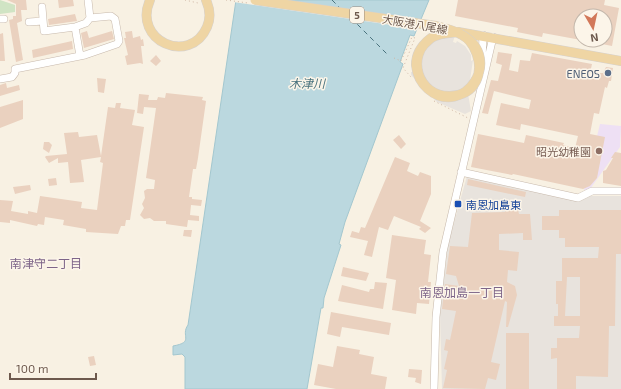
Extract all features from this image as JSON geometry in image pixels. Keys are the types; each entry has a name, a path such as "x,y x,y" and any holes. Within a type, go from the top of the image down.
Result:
{"main road":[{"path":"150,0 147,14 151,30 161,41 178,46 194,42 205,31 209,19 209,10 202,1"},
{"name":"大阪港八尾線","path":"256,0 436,26 453,31 457,33 461,34 472,43 474,47 478,54 479,59 480,66 478,75 476,81 472,86 464,93 454,96 442,96 435,94 429,91 422,83 417,71 416,64 417,58 419,52 422,46 427,41 438,34 446,33 449,33 457,33 462,36 473,44 479,56 480,64 476,79 466,91 451,96 436,94 423,83 417,68 418,55 428,41 438,35 447,33 452,32 458,32 483,35 621,61"}],"street":[{"path":"42,7 44,30 46,32 86,23 90,18 88,0"},
{"path":"0,79 12,77 15,73 15,69 80,56 114,46 119,41 113,17 90,18"},
{"path":"29,22 43,21"},
{"path":"75,26 80,56"},
{"path":"479,99 483,35"},
{"path":"434,389 436,317 443,252 493,37"},
{"path":"462,172 578,198 592,191 621,192"}],"path":[{"path":"185,0 202,1"},
{"path":"394,58 402,61 412,37 415,38 403,68 411,77"},
{"path":"430,97 436,103 474,120"}],"shaded area":[{"path":"457,28 453,42 456,43 457,41 465,46 471,55 471,61 473,60 468,94 471,111 465,114 437,102 411,75 411,72 413,72 415,51 422,40 427,35"},
{"path":"600,124 621,126 620,147 590,189 584,190"},
{"path":"467,176 582,200 585,196 621,196 621,389 442,389 440,315 448,244"}],"green space":[{"path":"0,0 15,5 15,12 0,14"}],"water":[{"name":"木津川","path":"236,0 429,0 414,36 410,35 400,62 403,64 345,222 339,244 341,245 324,298 323,308 321,308 307,389 185,389 185,357 182,354 173,355 173,346 184,343 186,338 185,332 188,325"}],"pier":[{"path":"234,0 280,0 423,21 419,29 233,2"}],"building":[{"path":"7,0 26,0 27,10 21,10 22,21 17,23 23,60 16,62 9,20 13,19 13,16 16,16 16,4"},
{"path":"58,0 73,0 74,6 59,8"},
{"path":"458,0 605,0 604,5 619,8 613,41 613,8 573,8 573,39 543,33 542,37 517,32 518,28 455,16"},
{"path":"75,14 77,21 49,25 48,19"},
{"path":"87,31 89,38 112,31 114,39 84,48 81,33"},
{"path":"132,31 133,38 140,36 141,40 143,39 144,46 141,46 143,64 127,65 125,56 128,55 124,38 126,38 125,32"},
{"path":"3,33 5,61 0,61 0,34"},
{"path":"72,41 73,49 33,58 32,50"},
{"path":"498,52 512,54 509,70 518,72 520,60 530,61 532,53 592,64 589,78 599,80 600,73 603,73 606,67 613,68 611,81 609,81 607,88 605,87 599,114 594,113 590,134 605,137 597,178 590,186 583,189 513,174 471,167 478,134 524,143 526,135 564,143 563,145 575,148 578,136 521,124 520,130 496,125 501,103 529,109 531,100 494,91 488,114 482,113 491,80 498,81 502,65 496,63"},
{"path":"156,55 161,61 156,66 150,61"},
{"path":"97,78 106,79 104,93 98,92"},
{"path":"6,83 7,88 19,85 20,90 0,96 0,85"},
{"path":"166,93 203,97 202,100 206,101 198,158 196,169 193,169 189,197 192,197 192,199 202,200 201,206 191,205 190,215 199,216 199,221 188,220 187,227 166,224 166,221 154,221 150,218 144,219 140,215 144,208 142,204 145,198 144,191 147,189 154,189 155,180 146,178 156,108 144,107 143,114 137,113 139,94 149,95 148,100 157,100 158,97 165,98"},
{"path":"23,100 23,119 0,128 0,107"},
{"path":"116,103 121,103 120,108 135,110 132,125 144,127 130,220 126,220 125,226 121,226 118,234 86,232 86,229 63,225 64,220 45,217 44,225 38,224 37,226 10,220 10,223 0,222 0,200 13,201 11,211 28,214 28,211 37,213 40,196 82,202 81,208 97,210 103,163 100,162 101,157 81,160 84,182 70,183 68,162 58,163 58,158 49,163 45,157 67,154 64,133 78,132 79,137 97,135 101,156 108,107 115,108"},
{"path":"399,135 406,144 401,149 393,140"},
{"path":"44,142 49,142 52,145 49,153 43,149"},
{"path":"615,152 621,153 621,186 603,183 603,171 606,170"},
{"path":"395,157 410,163 407,171 418,176 420,172 431,176 431,194 420,221 431,228 425,233 419,229 421,227 394,216 388,230 379,227 372,257 364,255 368,241 350,237 352,231 359,233 361,227 365,228"},
{"path":"56,178 57,185 49,186 48,179"},
{"path":"468,179 526,192 525,197 467,185"},
{"path":"30,185 31,190 15,194 13,187"},
{"path":"505,210 518,210 519,214 530,214 532,240 523,240 523,233 499,234 499,250 519,252 517,271 508,270 507,282 515,286 517,295 508,327 506,327 507,302 505,301 491,362 500,364 496,380 488,378 485,389 443,388 447,370 444,369 448,351 444,350 446,339 450,340 456,311 442,309 445,284 459,286 456,276 446,274 450,246 468,247 472,213 505,212"},
{"path":"559,210 621,210 621,254 616,254 615,326 609,326 608,377 576,376 576,389 557,389 557,358 551,359 551,348 557,348 557,338 579,338 580,326 554,326 554,316 558,316 558,304 556,304 556,281 562,281 562,258 598,258 599,247 565,247 565,238 559,238 559,230 542,230 542,216 559,216","holes":["567,277 580,277 580,316 565,316"]},
{"path":"184,230 192,230 191,237 183,236"},
{"path":"392,235 426,240 424,254 431,255 428,282 431,282 429,304 417,303 416,314 392,310 396,280 386,278"},
{"path":"343,267 369,273 366,281 341,276"},
{"path":"375,282 387,283 383,309 338,301 342,285 369,292 370,289 374,289"},
{"path":"331,312 391,323 389,335 342,327 340,337 327,334"},
{"path":"506,333 529,333 529,389 506,389"},
{"path":"337,346 360,350 359,354 374,357 371,374 387,377 385,389 336,389 314,385 318,364 333,367"},
{"path":"94,356 96,365 90,366 88,357"},
{"path":"409,369 422,370 421,384 415,382 416,378 408,377"}],"ferry route":[{"path":"332,0 340,8"},
{"path":"351,18 389,56"}],"place":[{"name":"ENEOS","path":"608,73"},
{"name":"昭光幼稚園","path":"599,151"},
{"name":"南恩加島東","path":"458,204"}],"district":[{"name":"南津守二丁目","path":"46,263"},
{"name":"南恩加島一丁目","path":"462,292"}]}
